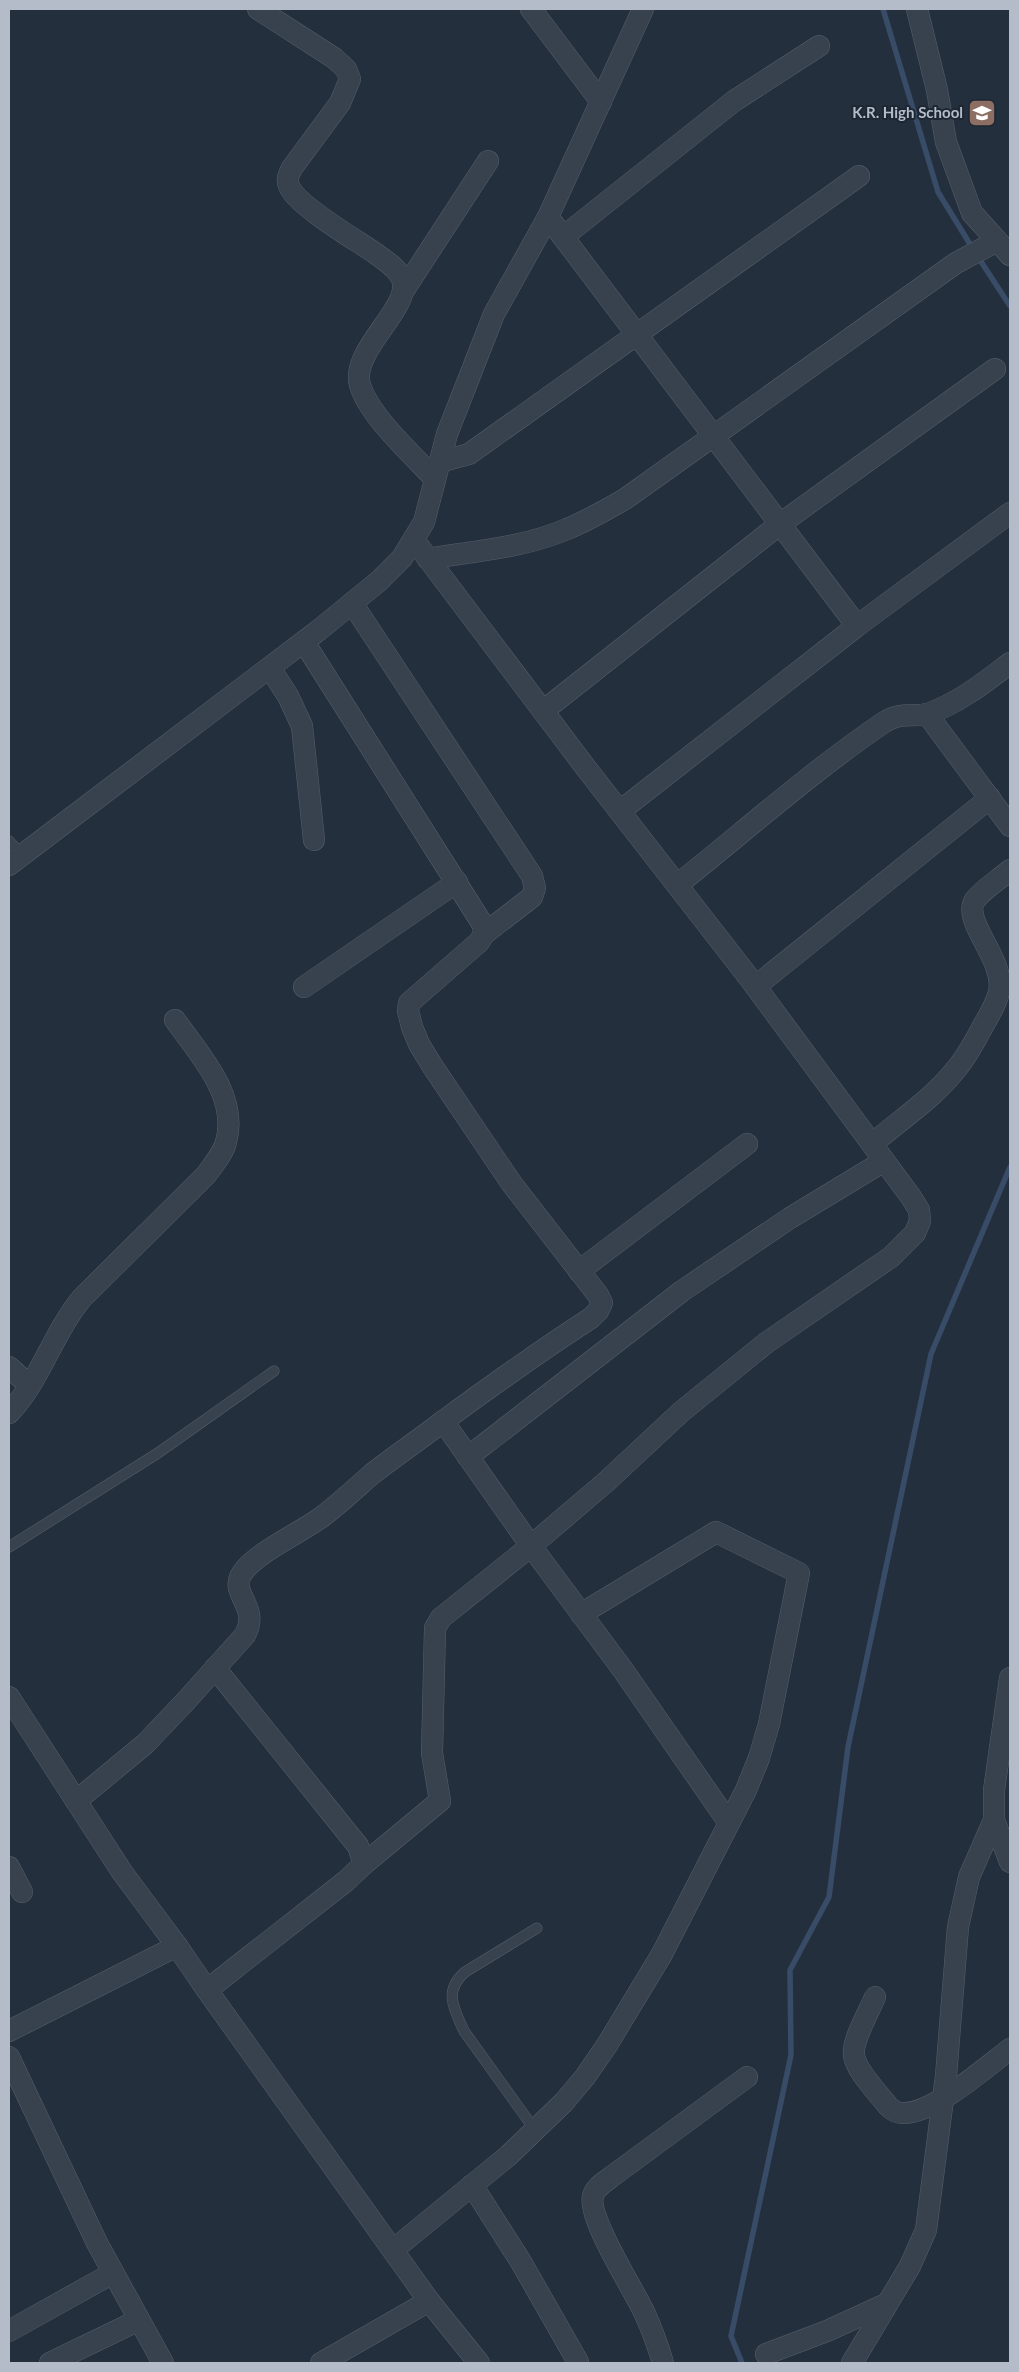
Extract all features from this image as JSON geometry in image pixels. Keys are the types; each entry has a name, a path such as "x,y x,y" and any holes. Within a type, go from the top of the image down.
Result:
{"street":[{"path":"258,9 334,58 346,69 350,79 340,103 292,168 288,178 290,189 312,210 394,268 402,279 404,290"},
{"path":"531,9 601,102"},
{"path":"13,854 270,668 379,581 402,558 424,522 447,434 494,314 548,217 642,9"},
{"path":"428,558 511,546 567,530 625,499 956,263 1005,245 972,213 946,142 937,90 917,9"},
{"path":"563,237 734,101 819,46"},
{"path":"437,470 390,431 365,397 359,383 360,369 366,354 400,300 404,290 488,161"},
{"path":"437,470 469,454 859,176"},
{"path":"548,217 857,626"},
{"path":"543,710 780,524 995,369"},
{"path":"620,811 857,626 1010,513"},
{"path":"206,1990 346,1880 440,1801 432,1753 435,1628 441,1618 531,1546 607,1481 681,1412 758,1349 891,1256 915,1233 920,1221 919,1210 756,986 414,540"},
{"path":"76,1801 145,1744 245,1635 250,1625 251,1617 239,1587 239,1580 244,1571 268,1551 326,1515 373,1474 533,1355 590,1318 598,1311 602,1303 598,1295 512,1184 433,1067 419,1044 412,1027 408,1011 409,1003 479,942 484,934 532,897 535,888 532,876 352,603"},
{"path":"304,642 479,916 484,934"},
{"path":"677,885 828,764 884,723 896,716 927,714 946,706 978,687 1010,663"},
{"path":"270,668 288,696 302,726 314,840"},
{"path":"927,714 1010,826"},
{"path":"756,986 990,798"},
{"path":"468,1457 682,1291 790,1218 878,1152 944,1084 970,1051 991,1012 999,991 996,963 973,919 971,910 976,899 1010,870"},
{"path":"304,986 457,882"},
{"path":"9,1413 29,1385 68,1315 82,1298 206,1175 219,1158 226,1142 227,1111 218,1082 175,1020"},
{"path":"579,1271 747,1144"},
{"path":"9,1367 29,1385"},
{"path":"443,1422 531,1546 629,1678 728,1823"},
{"path":"392,2250 472,2185 535,2130 575,2090 607,2045 662,1954 759,1758 770,1724 799,1573 716,1532 581,1614"},
{"path":"215,1668 358,1846 364,1864"},
{"path":"1010,1678 994,1790 994,1820 1010,1862"},
{"path":"11,1703 122,1872 178,1946 206,1990 429,2301 479,2363"},
{"path":"852,2363 910,2266 926,2230 943,2098 958,1928 969,1877 994,1820"},
{"path":"9,1867 22,1892"},
{"path":"9,2031 178,1946"},
{"path":"875,1997 855,2044 854,2055 857,2064 888,2106 895,2111 914,2112 943,2098 1010,2048"},
{"path":"12,2071 97,2243 163,2363"},
{"path":"663,2363 644,2312 620,2269 596,2217 592,2204 593,2196 597,2189 611,2177 747,2077"},
{"path":"472,2185 521,2262 578,2362"},
{"path":"9,2331 113,2273"},
{"path":"321,2363 429,2301"},
{"path":"766,2354 827,2331 886,2304"},
{"path":"50,2363 139,2320"}],"lane":[{"path":"9,1547 158,1453 274,1371"},
{"path":"535,2130 464,2031 457,2015 452,1994 456,1980 465,1972 537,1928"}],"waterway":[{"path":"883,9 938,192 973,249"},
{"path":"978,257 1010,306"},
{"path":"742,2363 731,2336 791,2055 790,1970 829,1897 848,1747 931,1354 1010,1167"}],"place":[{"name":"K.R. High School","path":"982,113"}]}
